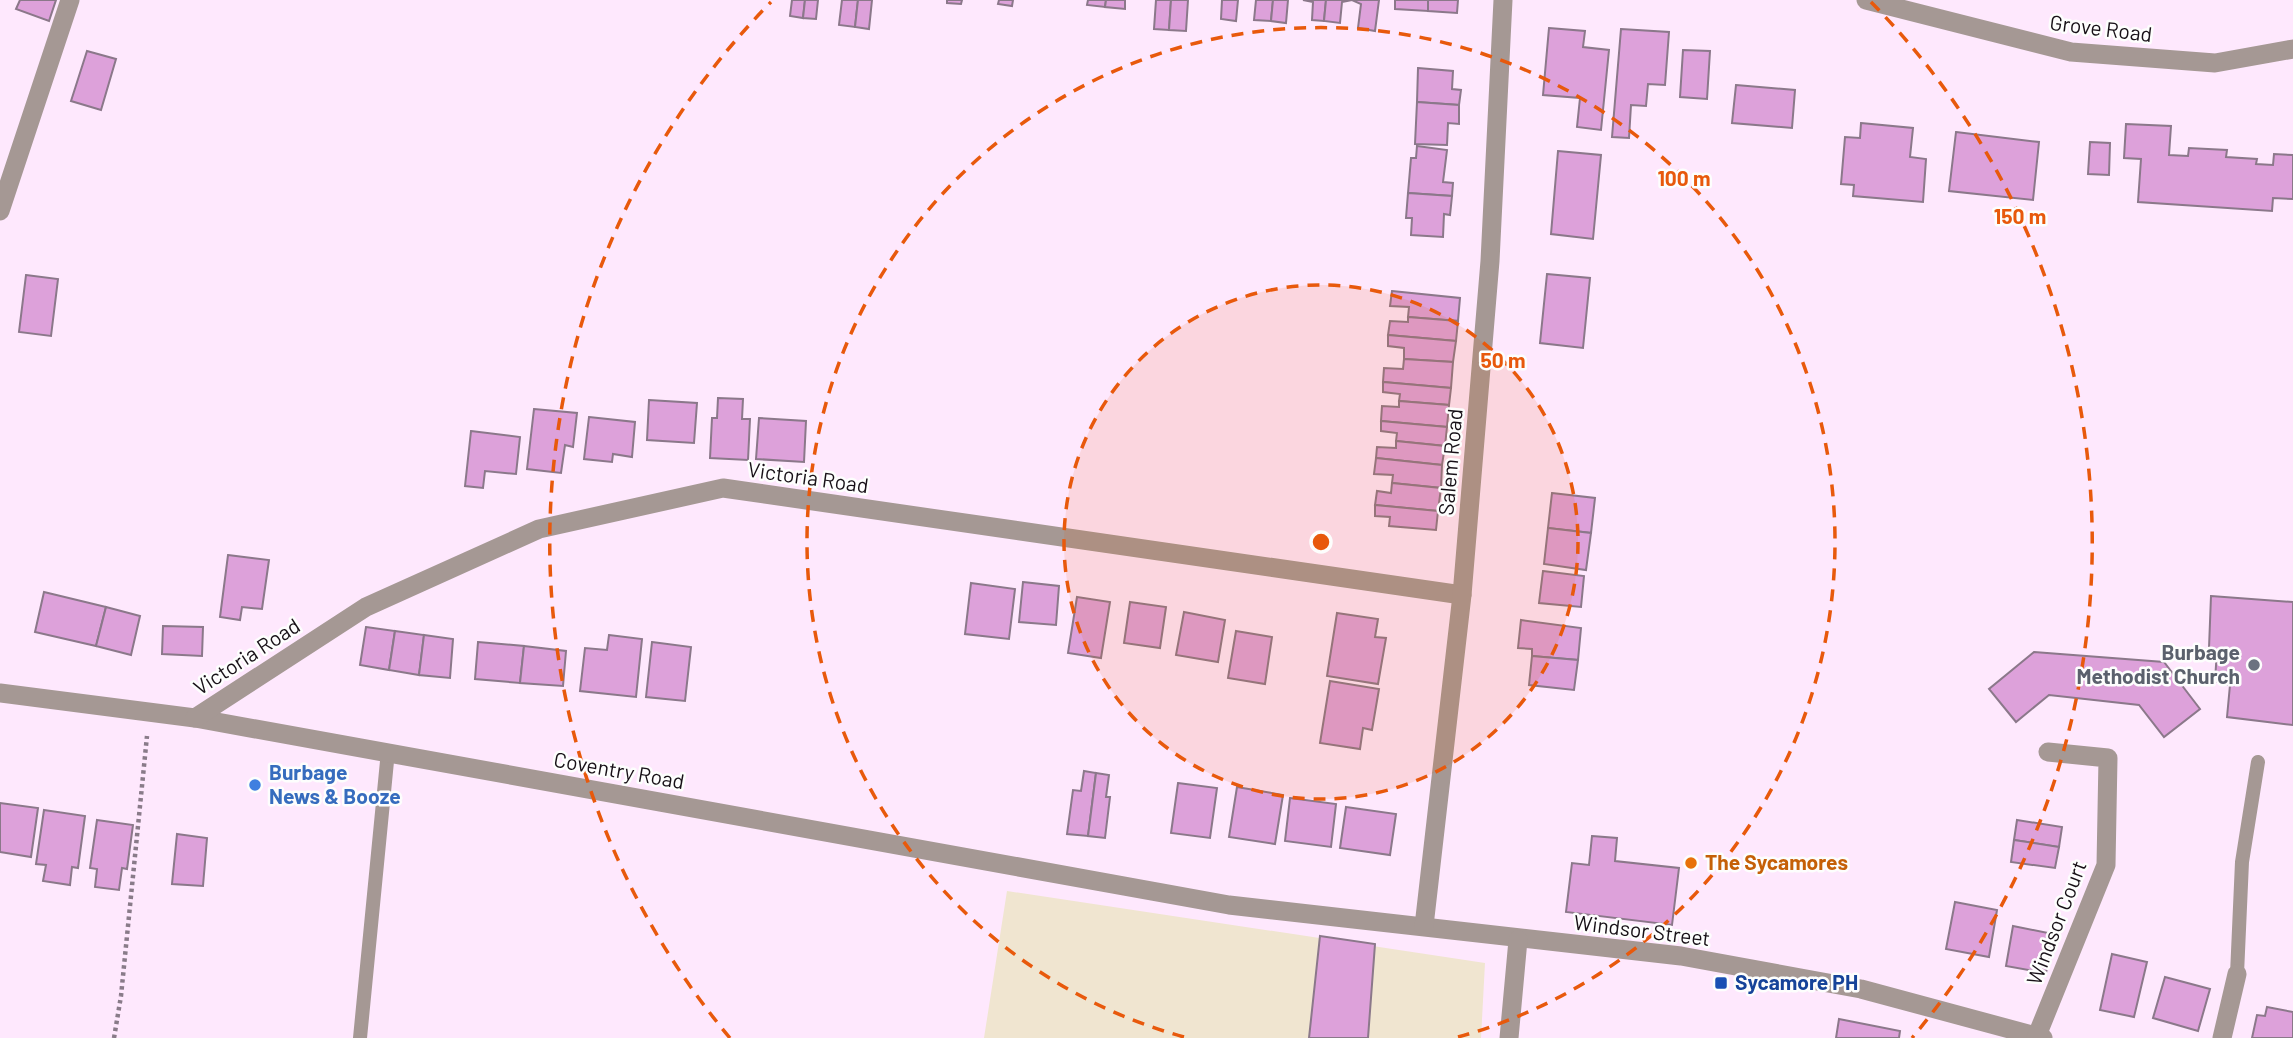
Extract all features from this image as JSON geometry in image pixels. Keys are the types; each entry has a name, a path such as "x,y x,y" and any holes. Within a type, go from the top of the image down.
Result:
{"street":[{"path":"0,211 70,0"},
{"name":"Salem Road","path":"1424,926 1462,595 1490,261 1503,0"},
{"name":"Grove Road","path":"1866,0 2071,52 2215,63 2293,49"},
{"name":"Victoria Road","path":"195,718 366,607 539,529 723,488 1462,595"},
{"name":"Coventry Road","path":"0,693 150,711 388,751 1229,905"},
{"name":"Windsor Court","path":"2039,1037 2106,866 2108,758 2048,752"},
{"name":"Windsor Street","path":"1229,905 1424,926 1518,940 1681,956 1848,986 2039,1037"},
{"path":"1508,1038 1518,940"},
{"path":"2222,1038 2237,974"}],"lane":[{"path":"359,1038 388,751"},
{"path":"2237,974 2242,862 2258,762"}],"path":[{"path":"114,1038 121,996 150,711"}],"shaded area":[{"path":"1007,891 1485,963 1481,1038 984,1038"}],"building":[{"path":"20,0 56,0 49,21 16,9"},
{"path":"792,0 805,0 803,18 790,16"},
{"path":"805,0 818,0 816,19 803,18"},
{"path":"842,0 858,0 855,27 839,25"},
{"path":"858,0 872,0 869,29 855,27"},
{"path":"947,0 962,0 961,4 947,3"},
{"path":"999,0 1013,0 1012,6 998,4"},
{"path":"1088,0 1106,0 1105,7 1087,5"},
{"path":"1106,0 1125,0 1125,9 1105,7"},
{"path":"1156,0 1171,0 1169,30 1154,29"},
{"path":"1171,0 1188,0 1186,31 1169,30"},
{"path":"1222,0 1238,0 1236,21 1221,19"},
{"path":"1256,0 1273,0 1271,21 1254,20"},
{"path":"1273,0 1288,0 1286,23 1271,21"},
{"path":"1303,0 1326,0 1324,21 1312,20 1313,2"},
{"path":"1326,0 1352,0 1342,2 1340,23 1324,21"},
{"path":"1352,0 1379,0 1375,31 1358,28 1361,4"},
{"path":"1395,0 1428,0 1428,11 1395,9"},
{"path":"1428,0 1458,0 1457,13 1428,11"},
{"path":"1549,28 1585,31 1583,47 1609,50 1601,130 1577,127 1580,98 1543,95"},
{"path":"1621,29 1669,32 1665,85 1648,84 1646,106 1631,105 1629,138 1612,137"},
{"path":"1683,50 1710,51 1707,99 1680,97"},
{"path":"87,51 116,59 101,110 71,101"},
{"path":"1418,68 1453,71 1452,89 1461,90 1459,105 1417,102"},
{"path":"1736,85 1795,90 1792,128 1732,123"},
{"path":"1417,102 1459,105 1459,124 1448,123 1447,145 1415,144"},
{"path":"1861,123 1913,128 1910,157 1926,159 1923,202 1853,196 1854,185 1841,184 1845,137 1860,138"},
{"path":"2126,124 2171,126 2169,155 2188,156 2189,148 2227,150 2226,157 2257,159 2256,164 2273,165 2274,154 2293,155 2293,199 2273,198 2272,211 2138,202 2141,159 2124,158"},
{"path":"1956,132 2039,142 2033,200 1949,191"},
{"path":"2090,142 2110,143 2109,175 2088,174"},
{"path":"1417,146 1447,150 1443,182 1453,183 1452,196 1408,193 1411,158 1416,158"},
{"path":"1558,151 1601,155 1593,239 1551,234"},
{"path":"1408,193 1452,196 1450,215 1444,214 1443,237 1411,235 1412,218 1406,218"},
{"path":"1547,274 1590,278 1583,348 1540,343"},
{"path":"26,275 58,279 51,336 19,332"},
{"path":"1392,291 1460,298 1458,321 1408,317 1409,307 1390,306"},
{"path":"1408,317 1458,321 1456,341 1388,335 1390,321 1408,322"},
{"path":"1388,335 1456,341 1453,362 1404,359 1404,348 1388,346"},
{"path":"1404,359 1453,362 1451,388 1383,382 1384,368 1403,369"},
{"path":"1383,382 1451,388 1449,405 1399,401 1400,394 1383,392"},
{"path":"718,398 743,399 742,419 750,419 748,460 710,458 712,418 717,418"},
{"path":"649,400 697,403 694,443 647,440"},
{"path":"1399,401 1449,405 1447,427 1381,421 1382,406 1399,407"},
{"path":"534,409 577,413 573,447 565,445 561,473 527,469"},
{"path":"589,417 635,422 632,457 613,454 612,462 584,459"},
{"path":"759,418 806,421 804,462 756,459"},
{"path":"1381,421 1447,427 1445,446 1396,441 1397,433 1381,431"},
{"path":"471,431 520,437 516,474 485,471 483,488 465,486"},
{"path":"1396,441 1445,446 1442,465 1376,458 1377,447 1396,448"},
{"path":"1376,458 1442,465 1441,488 1392,483 1393,475 1374,474"},
{"path":"1392,483 1441,488 1438,511 1375,505 1377,491 1391,493"},
{"path":"1552,493 1595,498 1591,533 1548,528"},
{"path":"1375,505 1438,511 1436,530 1389,526 1390,517 1375,516"},
{"path":"1548,528 1591,533 1586,570 1544,564"},
{"path":"228,555 269,560 262,609 242,607 240,620 220,617"},
{"path":"1543,571 1584,576 1581,607 1539,603"},
{"path":"1023,582 1059,586 1056,625 1019,622"},
{"path":"971,583 1015,589 1009,639 965,634"},
{"path":"44,592 106,607 96,646 35,632"},
{"name":"Burbage Methodist Church","path":"2211,596 2293,602 2293,725 2227,717 2230,685 2215,681 2217,650 2209,648"},
{"path":"1077,597 1110,602 1101,658 1068,653"},
{"path":"1130,602 1166,607 1160,648 1124,643"},
{"path":"106,607 140,616 131,655 96,646"},
{"path":"1184,612 1225,620 1218,662 1176,655"},
{"path":"1337,613 1378,619 1375,637 1386,638 1378,684 1327,676"},
{"path":"1521,620 1581,628 1578,660 1532,656 1532,649 1518,648"},
{"path":"163,626 203,627 202,656 162,654"},
{"path":"366,627 395,631 389,670 360,665"},
{"path":"395,631 424,635 419,675 389,670"},
{"path":"1236,631 1272,637 1265,684 1228,678"},
{"path":"424,635 453,639 450,678 419,675"},
{"path":"609,635 642,639 636,697 580,691 585,648 607,650"},
{"path":"478,642 524,646 520,683 475,679"},
{"path":"652,642 691,647 685,701 646,697"},
{"path":"524,646 566,651 563,686 520,683"},
{"path":"2034,652 2164,662 2200,709 2164,737 2139,705 2049,695 2016,722 1989,689"},
{"path":"1532,656 1578,660 1574,690 1529,685"},
{"path":"1330,681 1379,689 1372,730 1363,728 1360,749 1320,743"},
{"path":"1084,771 1096,773 1088,836 1067,834 1073,790 1081,791"},
{"path":"1096,773 1109,775 1106,797 1110,797 1105,838 1088,836"},
{"path":"1178,783 1217,788 1210,838 1171,833"},
{"path":"1237,787 1283,795 1275,844 1229,837"},
{"path":"1290,798 1336,804 1331,847 1285,841"},
{"path":"0,803 38,808 31,857 0,852"},
{"path":"1346,807 1396,814 1390,855 1340,848"},
{"path":"44,810 85,816 78,868 72,867 70,885 43,881 46,865 36,864"},
{"path":"97,820 133,825 127,869 122,868 119,890 95,887 97,869 90,868"},
{"path":"2017,820 2062,827 2059,847 2014,840"},
{"path":"177,834 207,838 203,886 172,884"},
{"path":"1592,836 1617,838 1615,861 1679,868 1672,925 1566,912 1572,863 1589,865"},
{"path":"2014,840 2059,847 2055,868 2011,862"},
{"path":"1955,902 1997,910 1989,957 1946,949"},
{"path":"2013,926 2053,934 2046,973 2006,966"},
{"path":"1320,936 1375,944 1368,1038 1309,1038"},
{"path":"2112,954 2147,962 2134,1017 2100,1010"},
{"path":"2165,977 2210,989 2198,1031 2153,1018"},
{"path":"2267,1007 2293,1012 2293,1038 2252,1038 2257,1015 2265,1016"},
{"path":"1839,1019 1900,1031 1899,1038 1836,1038"}],"place":[{"name":"Burbage Methodist Church","path":"2254,665"},
{"name":"Burbage News & Booze","path":"255,785"},
{"name":"The Sycamores","path":"1691,863"},
{"name":"Sycamore PH","path":"1721,983"}]}
